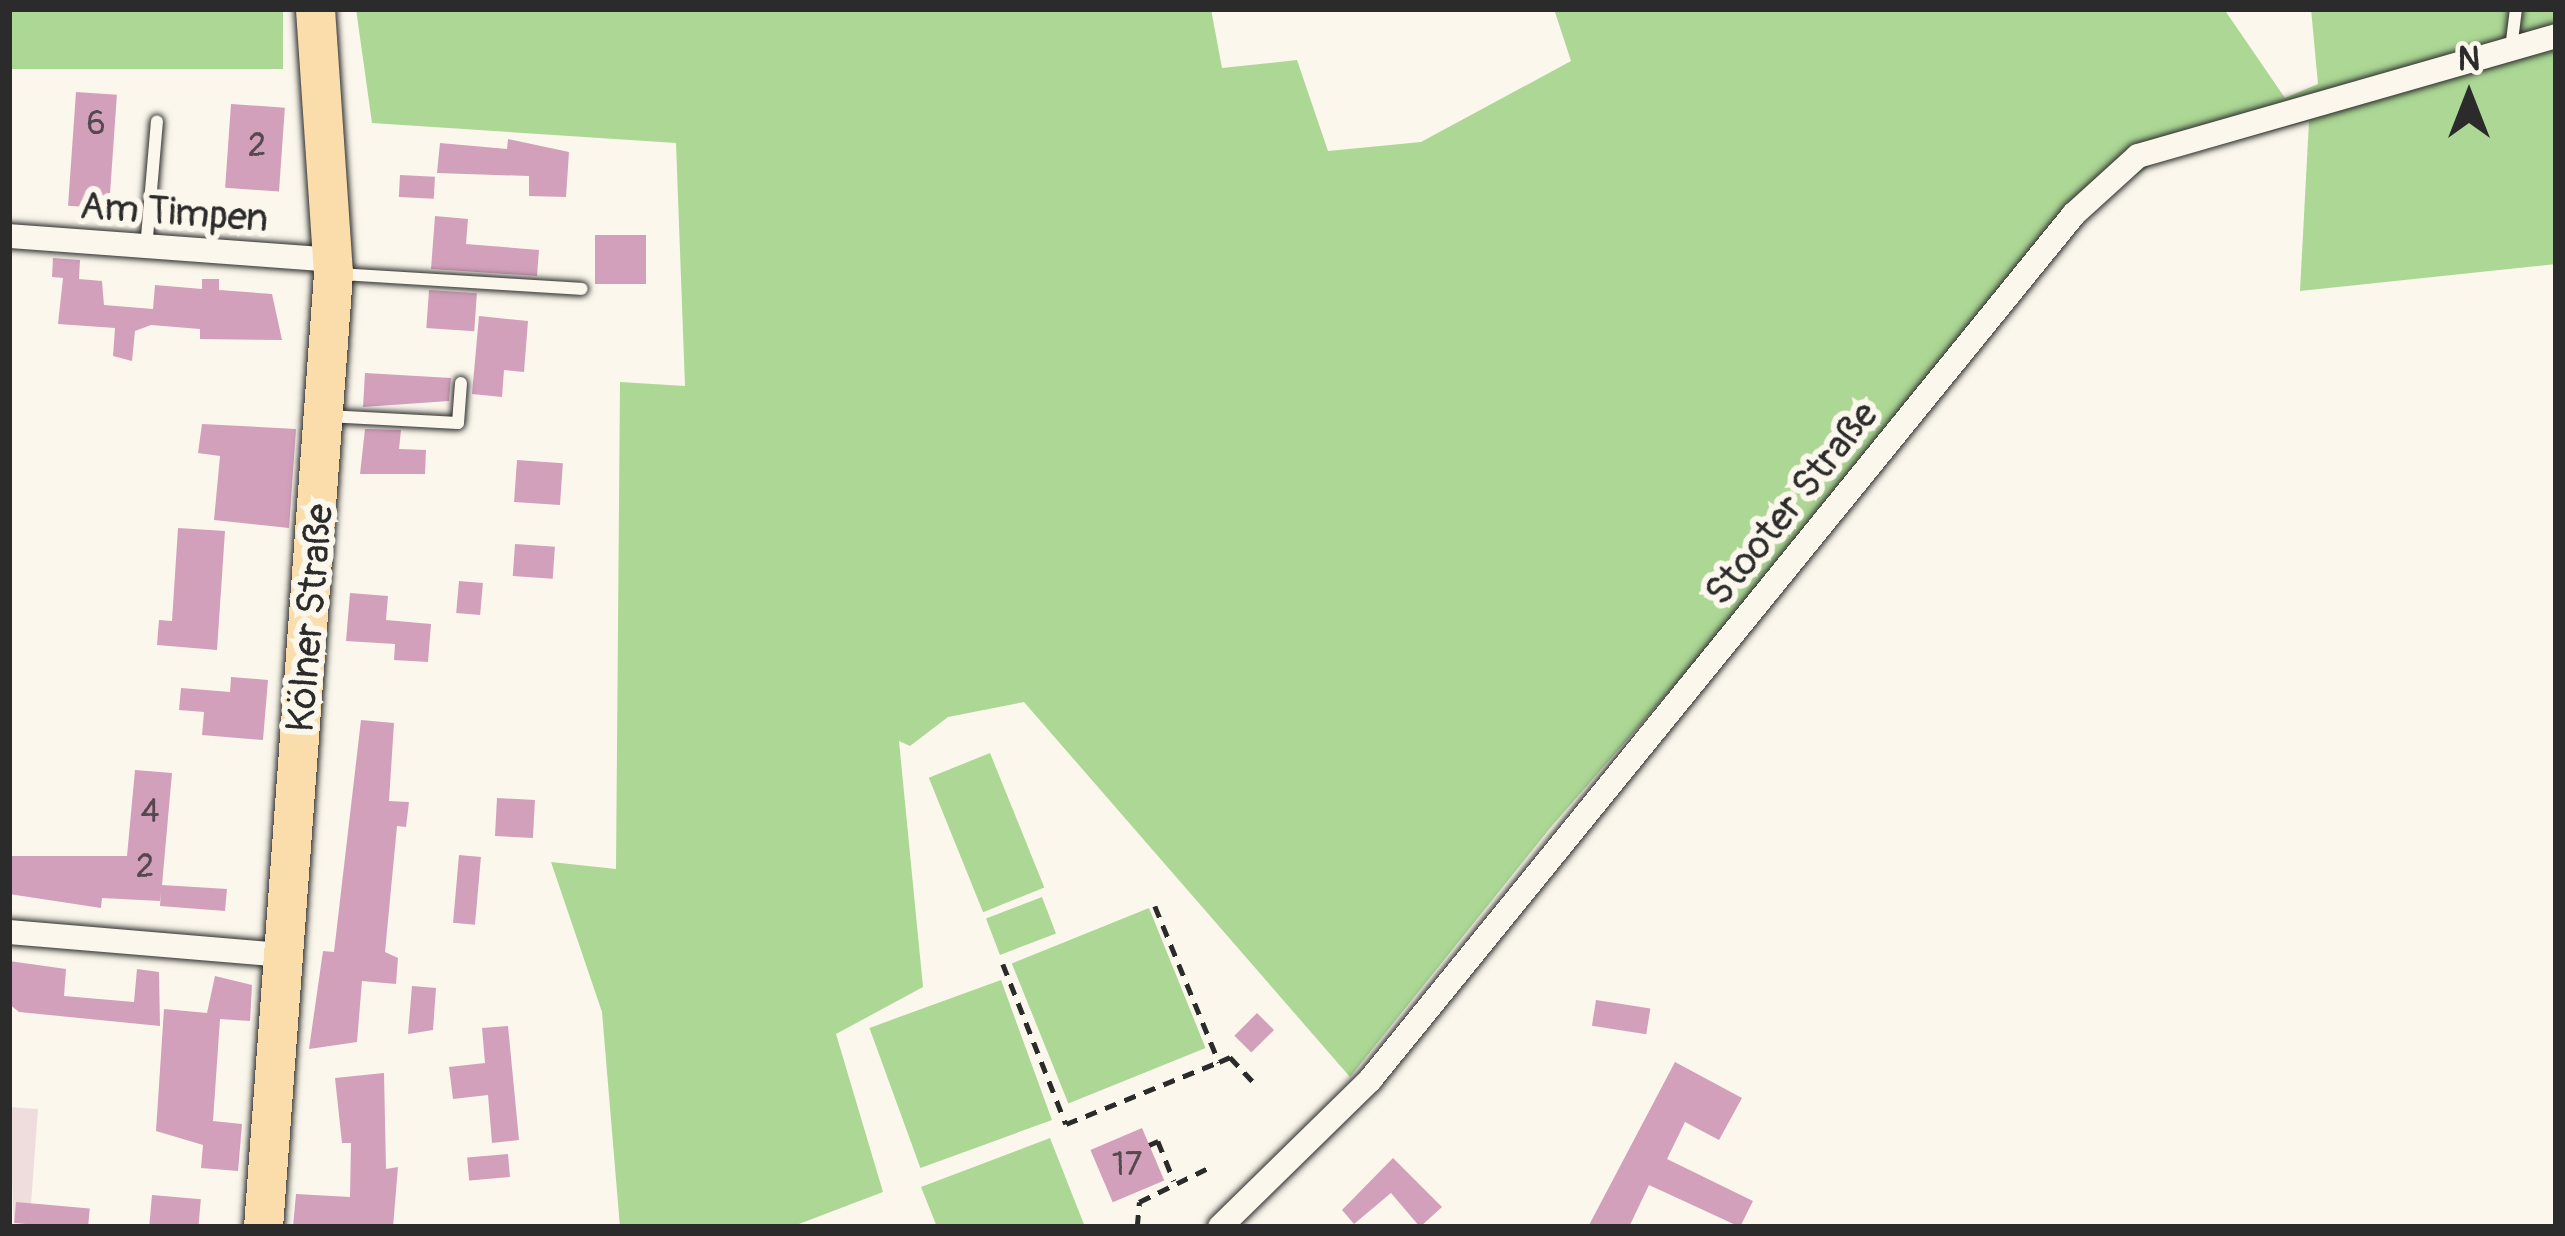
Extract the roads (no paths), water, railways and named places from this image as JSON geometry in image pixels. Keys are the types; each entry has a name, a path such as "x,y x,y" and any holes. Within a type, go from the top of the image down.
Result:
{"main road":[{"name":"Kölner Straße","path":"263,1227 326,416 333,267 314,9"}],"street":[{"name":"Stooter Straße","path":"1220,1227 1370,1080 2074,214 2138,156 2556,36"},
{"name":"Am Timpen","path":"9,236 333,267"},
{"path":"9,932 284,956"}],"lane":[{"path":"2511,51 2516,9"},
{"path":"146,249 158,121"},
{"path":"333,267 582,289"},
{"path":"326,416 458,424 461,383"}]}
